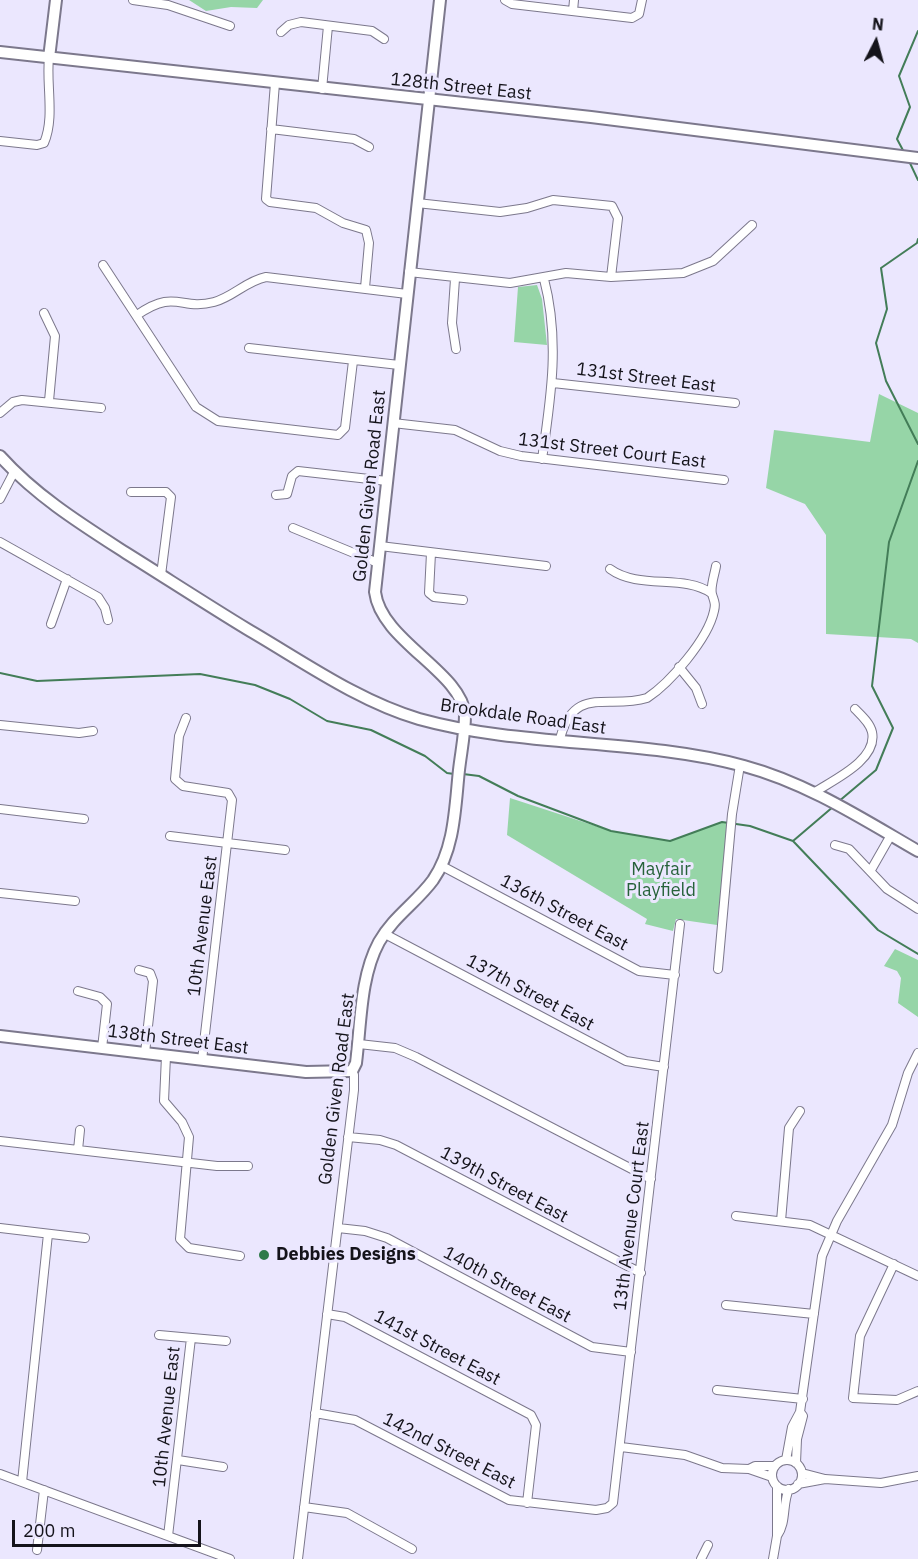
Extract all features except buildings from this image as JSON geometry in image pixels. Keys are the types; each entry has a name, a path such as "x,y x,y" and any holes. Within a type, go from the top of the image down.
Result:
{"street":[{"path":"0,141 37,145 44,143 49,104 46,82 56,0"},
{"path":"133,0 168,5 222,26 230,26"},
{"name":"Golden Given Road East","path":"298,1559 338,1228 354,1083 352,1071 357,1063 368,973 385,934 425,890 442,866 450,841 464,729 464,709 456,693 382,615 375,592 440,0"},
{"path":"505,0 512,4 632,18 638,15 642,0"},
{"path":"573,11 574,0"},
{"path":"281,32 289,24 301,21 372,31 384,39"},
{"path":"322,89 328,26"},
{"name":"128th Street East","path":"0,52 591,117 918,158"},
{"path":"275,84 265,186 267,201 316,208 343,223 366,230 369,243 365,288"},
{"path":"271,129 354,139 369,147"},
{"path":"417,203 500,212 526,208 553,200 614,207 618,218 612,277"},
{"path":"409,272 455,279 510,283 544,279 566,273 612,277 683,273 705,266 752,225"},
{"path":"103,265 196,407 204,415 227,423 338,435 345,428 353,361"},
{"path":"137,315 154,304 166,300 213,302 253,281 266,277 406,294"},
{"path":"455,279 452,323 456,350"},
{"path":"542,459 553,383 554,331 544,279"},
{"path":"44,313 55,336 49,401"},
{"path":"249,348 399,365"},
{"name":"131st Street East","path":"553,383 735,404"},
{"path":"0,413 16,401 49,401 100,408"},
{"name":"131st Street Court East","path":"393,423 455,430 504,453 724,480"},
{"name":"Brookdale Road East","path":"0,456 14,472 59,509 161,575 353,691 419,718 464,729 679,754 740,765 815,792 918,851"},
{"path":"276,495 287,494 292,476 298,471 387,481"},
{"path":"0,499 14,472"},
{"path":"130,492 166,492 171,497 161,575"},
{"path":"293,528 378,563"},
{"path":"0,542 98,597 105,608 108,620"},
{"path":"380,546 546,566"},
{"path":"431,553 429,593 434,597 463,600"},
{"path":"560,739 567,718 580,706 597,701 647,698 679,666 707,631 715,603 711,593 716,566"},
{"path":"610,569 626,578 692,586 711,593"},
{"path":"51,624 67,579"},
{"path":"679,666 696,688 702,704"},
{"path":"815,792 852,767 868,751 872,740 871,729 855,709"},
{"name":"10th Avenue East","path":"186,718 180,729 175,779 179,784 231,795 228,843 202,1060"},
{"path":"0,725 79,733 93,731"},
{"path":"718,969 732,814 740,765"},
{"path":"0,809 84,819"},
{"path":"871,870 891,835"},
{"path":"170,836 285,850"},
{"path":"835,845 849,849 887,889 918,909"},
{"name":"136th Street East","path":"442,866 639,971 675,975"},
{"path":"0,893 75,901"},
{"name":"13th Avenue Court East","path":"607,1508 614,1498 621,1447 680,924"},
{"name":"137th Street East","path":"385,934 626,1061 664,1067"},
{"path":"139,970 150,973 153,981 145,1053"},
{"path":"78,990 100,997 107,1004 102,1048"},
{"name":"138th Street East","path":"0,1036 306,1072 352,1071"},
{"path":"359,1044 394,1048 416,1057 641,1176 651,1179"},
{"path":"786,1460 792,1427 801,1412 804,1399 819,1267 831,1234 892,1125 918,1054"},
{"path":"166,1056 164,1101 188,1131 189,1163 179,1235 185,1245 240,1256"},
{"path":"781,1221 789,1128 800,1111"},
{"path":"78,1150 80,1130"},
{"name":"139th Street East","path":"348,1137 380,1140 396,1145 641,1273"},
{"path":"0,1141 189,1163 248,1166"},
{"path":"736,1216 810,1225 918,1276"},
{"path":"0,1228 85,1239"},
{"name":"140th Street East","path":"338,1228 375,1233 387,1238 592,1347 631,1352"},
{"path":"22,1482 48,1234"},
{"path":"894,1264 860,1336 853,1398 897,1400 918,1391"},
{"path":"726,1305 814,1314"},
{"name":"141st Street East","path":"327,1314 345,1317 531,1415 536,1425 527,1503"},
{"path":"159,1335 226,1341"},
{"name":"10th Avenue East","path":"168,1536 191,1338"},
{"path":"717,1390 804,1399"},
{"path":"801,1412 803,1416 797,1439 796,1463 802,1473 825,1479 881,1483 918,1476"},
{"name":"142nd Street East","path":"315,1413 355,1420 502,1497 527,1503 596,1510 607,1508"},
{"path":"621,1447 677,1453 722,1468 749,1469 772,1477"},
{"path":"178,1460 223,1467"},
{"path":"749,1469 755,1466 774,1466 786,1460 796,1463"},
{"path":"773,1559 777,1536 777,1486 772,1477 774,1466"},
{"path":"798,1484 802,1473"},
{"path":"0,1474 230,1559"},
{"path":"777,1536 782,1526 784,1502 789,1489 798,1484 825,1479"},
{"path":"777,1486 789,1489"},
{"path":"37,1550 44,1490"},
{"path":"304,1507 346,1513 412,1549"},
{"path":"701,1559 708,1545"}],"green space":[{"path":"189,0 263,0 257,8 231,7 206,11"},
{"path":"537,285 542,299 547,345 514,342 518,287"},
{"path":"879,394 918,413 918,643 911,639 826,634 826,535 805,504 766,488 774,430 870,442"},
{"name":"Mayfair Playfield","path":"510,798 611,831 670,841 722,822 729,823 717,925 676,919 673,931 645,924 647,919 507,835"},
{"path":"895,949 918,960 918,1017 898,1003 901,978 897,971 884,966"}],"waterway":[{"path":"905,154 897,139 910,107 899,76 918,31"},
{"path":"909,161 918,180"},
{"path":"918,239 917,243 881,268 887,309 876,343 886,381 918,444"},
{"path":"838,802 876,770 893,728 872,686 889,542 918,461"},
{"path":"0,673 37,681 200,674 255,685 290,699 327,721 371,730 425,756 447,773 454,774"},
{"path":"463,774 479,776 518,796 611,831 670,841 722,822 750,826 793,841 878,930 918,954"},
{"path":"793,841 834,806"}],"place":[{"name":"Debbies Designs","path":"264,1255"}]}
